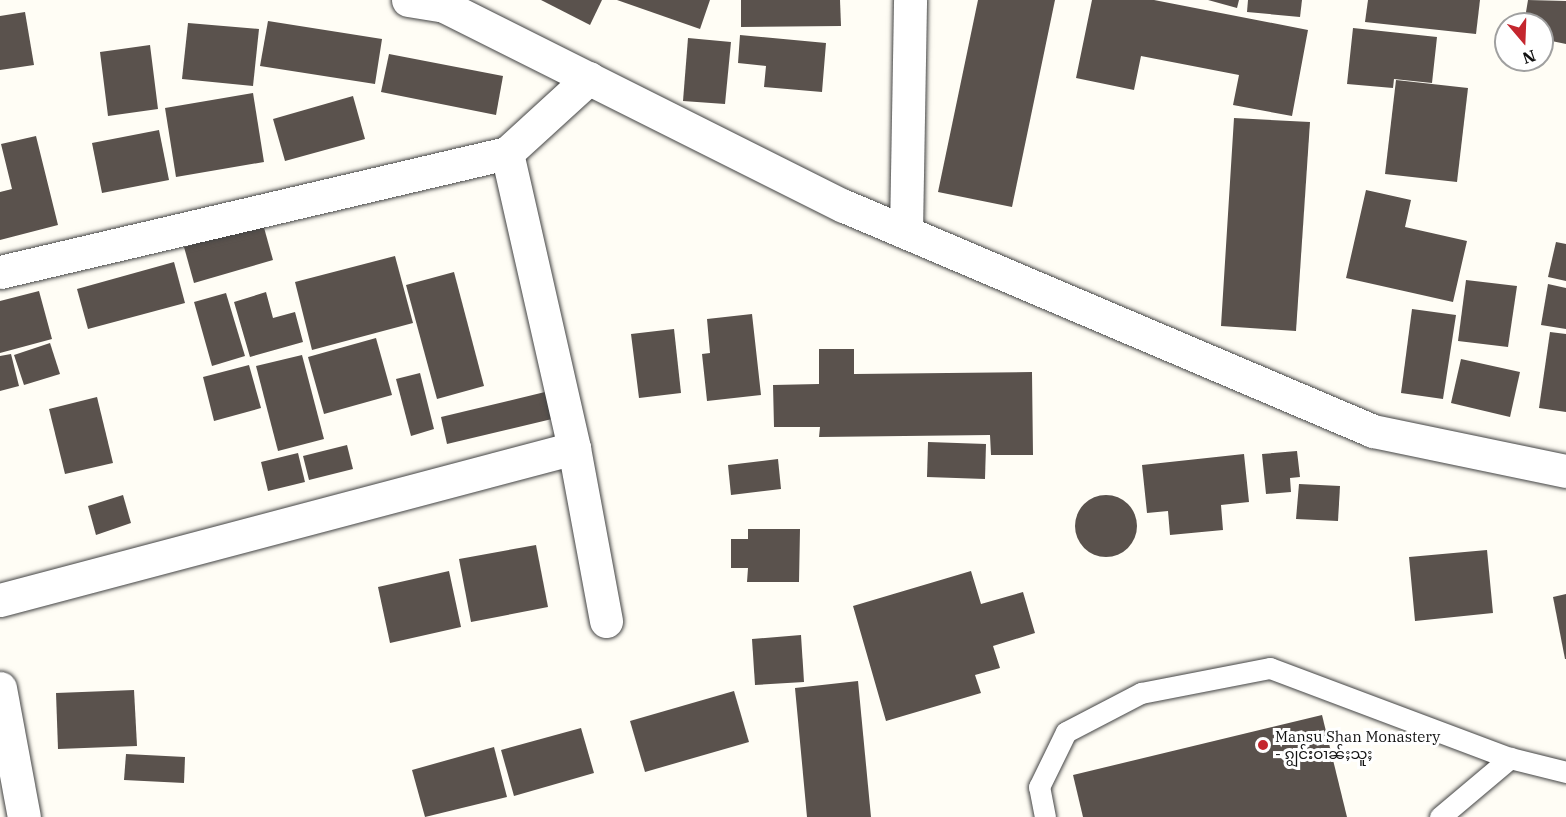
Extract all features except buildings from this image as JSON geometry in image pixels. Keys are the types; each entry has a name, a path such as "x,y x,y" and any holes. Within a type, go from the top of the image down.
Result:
{"street":[{"path":"408,0 444,6 844,206 1373,431 1566,471"},
{"path":"906,232 910,0"},
{"path":"0,272 507,153 589,78"},
{"path":"507,153 574,448 606,621"},
{"path":"0,600 574,448"},
{"path":"0,688 24,817"}],"lane":[{"path":"1045,817 1039,787 1066,732 1141,693 1270,668 1510,758 1566,772"},
{"path":"1440,817 1510,758"}],"place":[{"name":"Mansu Shan Monastery - ၵျွင်းဝၢၼ်ႈသူႈ","path":"1263,745"}]}
